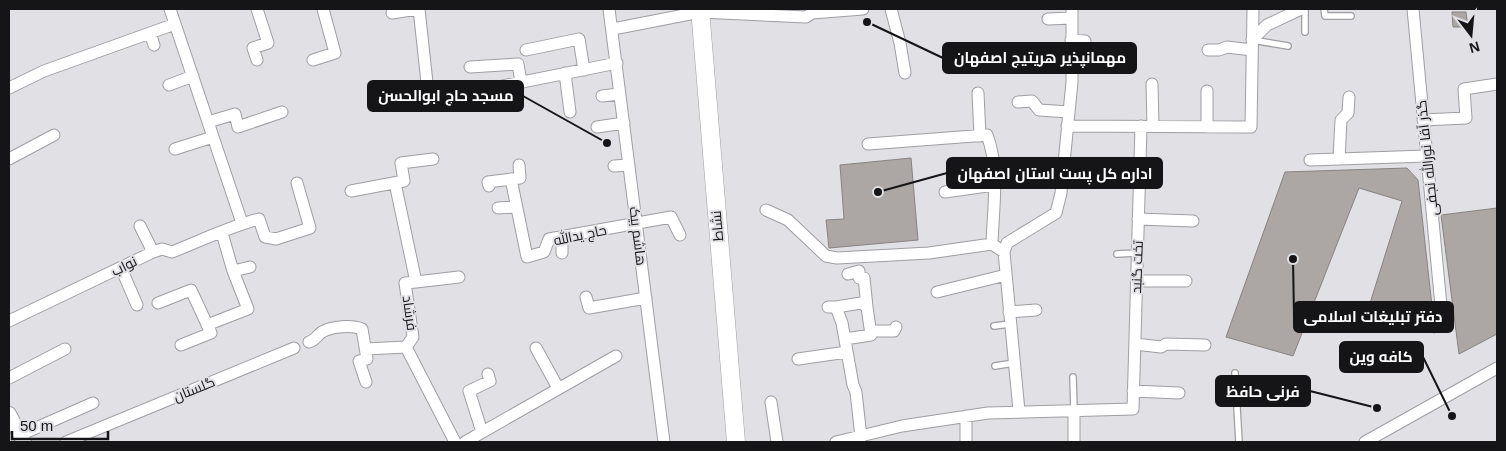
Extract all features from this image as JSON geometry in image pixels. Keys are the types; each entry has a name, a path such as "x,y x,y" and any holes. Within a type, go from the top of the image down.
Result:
{"main road":[{"name":"نشاط","path":"700,10 736,442"}],"street":[{"path":"170,9 242,223 259,219 265,237 276,239 310,228 297,184"},
{"path":"257,9 268,43 253,48 257,60"},
{"path":"313,60 335,53 323,9"},
{"path":"392,12 418,9 429,101"},
{"name":"هاشم بیک","path":"609,9 664,442"},
{"path":"613,29 700,10 806,17 812,13 863,9"},
{"path":"891,9 900,43 905,73"},
{"path":"1067,126 1252,127 1253,9"},
{"path":"1208,50 1252,45 1267,25 1301,9"},
{"name":"گذر آقا نورالله نجفی","path":"1413,9 1442,306"},
{"path":"1019,412 1004,252 1007,243 1056,212 1061,193 1072,82 1072,13 1048,20"},
{"path":"9,88 44,71 175,24"},
{"path":"150,33 154,45"},
{"path":"526,50 579,39 584,70"},
{"path":"1071,40 1085,41"},
{"path":"502,86 617,63"},
{"path":"470,67 518,64 521,82"},
{"path":"565,73 570,112"},
{"path":"169,85 193,76"},
{"name":"تخت گنبد","path":"1074,411 1133,409 1138,219 1152,84"},
{"path":"1423,120 1466,118 1464,89 1497,84"},
{"path":"1206,127 1207,91"},
{"path":"978,93 983,135 993,159 992,244"},
{"path":"602,96 619,94"},
{"path":"1339,159 1341,120 1348,112 1349,97"},
{"path":"1018,102 1032,101 1039,110 1069,112"},
{"path":"208,122 234,114 238,128 282,112"},
{"path":"597,127 624,123"},
{"path":"9,159 54,135"},
{"path":"868,144 983,135"},
{"path":"175,149 213,136"},
{"path":"1310,160 1426,156"},
{"path":"350,191 404,181 401,163 433,159"},
{"path":"489,186 488,182 520,178 519,165"},
{"path":"614,166 629,165"},
{"name":"حاج یدالله","path":"511,179 527,257 544,252 549,239 671,218 680,235"},
{"name":"فرشاد","path":"395,183 416,282 405,283 413,338 406,347 456,442"},
{"path":"944,192 994,185"},
{"path":"498,208 516,206"},
{"path":"766,210 788,220 826,256 837,258 929,253 992,244 1004,252"},
{"path":"1138,219 1193,221"},
{"name":"نواب","path":"9,321 152,252 162,249 172,252 222,233 242,223"},
{"path":"140,226 152,252"},
{"path":"207,326 248,309 233,271 222,233"},
{"path":"562,236 562,253"},
{"path":"233,271 250,266"},
{"path":"121,268 137,305"},
{"path":"845,339 871,335 870,304 864,278 859,278 859,271 848,274"},
{"path":"937,292 1006,275"},
{"path":"416,282 459,277"},
{"path":"1136,281 1186,281"},
{"path":"158,303 191,290 211,333 181,345"},
{"path":"586,297 589,308 646,298"},
{"path":"862,437 856,392 845,339 832,307 861,303 870,304"},
{"path":"1009,318 1036,310"},
{"path":"309,342 316,340 322,332 353,325 362,329 367,359 359,361 366,382"},
{"path":"871,331 894,331 896,327"},
{"path":"1135,344 1161,347 1166,344 1205,345"},
{"path":"366,349 406,347"},
{"name":"گلستان","path":"66,442 294,348"},
{"path":"536,348 558,388"},
{"path":"9,378 65,349"},
{"path":"798,359 847,352"},
{"path":"465,442 616,356"},
{"path":"1365,442 1497,368"},
{"path":"482,432 469,391 490,382 488,374"},
{"path":"1133,392 1179,393"},
{"path":"771,402 777,442"},
{"path":"9,414 22,439 93,403"},
{"path":"836,442 902,426 988,412 1074,411 1074,442"},
{"path":"966,416 966,442"}],"lane":[{"path":"1305,9 1305,32"},
{"path":"1324,9 1325,16 1350,16"},
{"path":"1252,45 1288,46"},
{"path":"1117,254 1137,252"},
{"path":"994,326 1009,318"},
{"path":"995,366 1014,363"},
{"path":"1235,373 1239,442"},
{"path":"1073,377 1074,411"}],"building":[{"path":"1452,12 1466,12 1468,27 1453,27"},
{"path":"911,158 918,240 829,248 826,220 844,219 840,165"},
{"path":"1407,168 1418,180 1435,333 1366,316 1402,201 1359,188 1293,356 1226,337 1285,172"},
{"path":"1497,208 1497,334 1459,354 1441,215"}],"place":[{"name":"مهمانپذیر هریتیج اصفهان","path":"867,22"},
{"name":"مسجد حاج ابوالحسن","path":"607,143"},
{"name":"اداره کل پست استان اصفهان","path":"878,192"},
{"name":"دفتر تبلیغات اسلامی","path":"1293,259"},
{"name":"فرنی حافظ","path":"1377,408"},
{"name":"کافه وین","path":"1452,416"}]}
